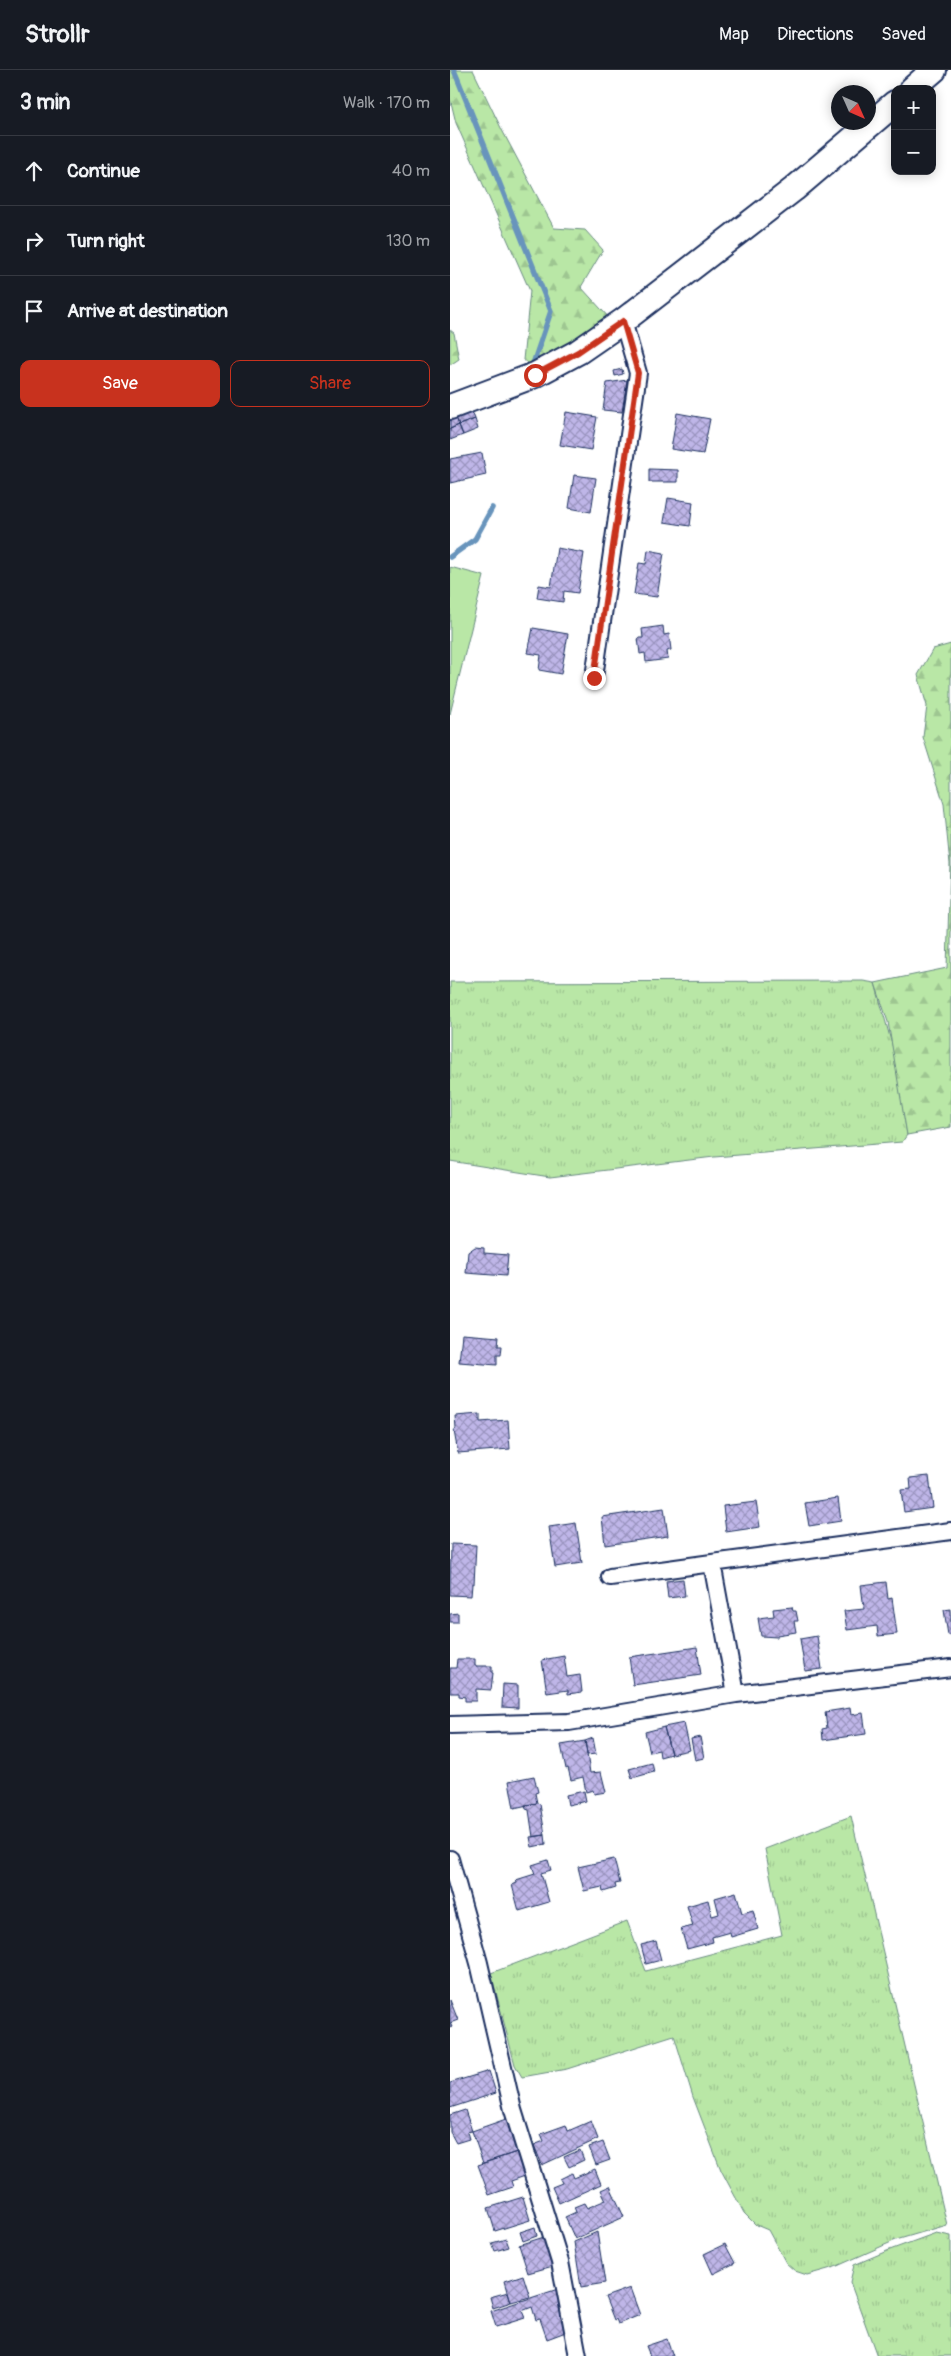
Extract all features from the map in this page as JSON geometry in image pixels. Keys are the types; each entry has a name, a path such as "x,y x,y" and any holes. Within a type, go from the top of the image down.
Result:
{"street":[{"path":"917,85 934,70"},
{"path":"450,407 535,375 578,352 623,321 794,190 891,106"},
{"path":"594,678 638,373 623,321"},
{"path":"610,1577 951,1531"},
{"path":"712,1563 736,1694"},
{"path":"450,1725 569,1722 736,1694 951,1668"},
{"path":"450,1859 480,1963 513,2110 560,2262 578,2356"}],"green space":[{"path":"450,70 473,70 502,130 554,228 585,230 603,250 581,287 611,320 550,376 523,360 530,291 456,123 450,98"},
{"path":"450,330 454,333 459,359 450,365"},
{"path":"450,567 484,576 450,714"},
{"path":"951,644 951,1127 907,1135 888,1022 875,983 947,968 950,864 944,804 923,737 927,706 918,675 933,649"},
{"path":"863,981 875,983 894,1052 907,1135 902,1142 714,1157 550,1177 450,1161 450,982"},
{"path":"851,1816 947,2225 896,2240 835,2267 807,2275 795,2271 786,2263 768,2230 756,2225 744,2213 721,2170 693,2097 674,2035 567,2069 522,2077 515,2065 491,1973 627,1921 646,1971 782,1935 765,1849"},
{"path":"936,2233 951,2236 951,2356 877,2356 850,2282 854,2265"}],"building":[{"path":"622,369 623,374 615,376 614,371"},
{"path":"627,380 622,412 603,410 607,383"},
{"path":"471,409 475,419 459,425 455,415"},
{"path":"566,412 597,417 591,450 560,445"},
{"path":"677,413 710,419 703,454 671,449"},
{"path":"455,415 459,425 450,429 450,417"},
{"path":"475,419 478,429 463,435 459,425"},
{"path":"459,425 463,435 450,440 450,429"},
{"path":"482,453 486,475 450,483 450,459"},
{"path":"649,469 678,470 678,482 649,482"},
{"path":"574,475 596,478 591,512 569,508"},
{"path":"668,498 693,502 690,526 664,522"},
{"path":"557,548 584,553 578,593 564,591 563,602 537,598 539,585 551,587"},
{"path":"648,550 664,553 657,597 634,594 639,563 646,564"},
{"path":"663,626 664,635 669,634 671,650 667,651 668,659 646,662 645,653 640,654 638,638 643,638 642,629"},
{"path":"533,628 568,634 561,674 539,670 541,655 528,653"},
{"path":"475,1247 484,1248 484,1253 508,1255 506,1276 466,1273 468,1252"},
{"path":"462,1334 499,1337 498,1346 502,1346 501,1355 497,1355 497,1365 459,1362"},
{"path":"480,1414 480,1422 508,1420 510,1449 458,1453 454,1431 456,1428 455,1416"},
{"path":"929,1476 933,1508 904,1512 901,1490 911,1489 910,1478"},
{"path":"838,1498 841,1521 809,1526 805,1503"},
{"path":"756,1502 760,1527 726,1532 723,1506"},
{"path":"664,1508 668,1536 605,1545 602,1517"},
{"path":"576,1523 582,1563 555,1567 549,1527"},
{"path":"451,1544 476,1545 474,1584 472,1584 471,1596 450,1595"},
{"path":"683,1579 685,1596 668,1598 666,1581"},
{"path":"886,1582 888,1599 892,1598 897,1634 878,1636 877,1626 847,1630 844,1611 864,1609 861,1585"},
{"path":"792,1607 793,1611 796,1611 798,1621 794,1621 796,1632 777,1635 777,1637 761,1636 758,1618 774,1616 773,1609"},
{"path":"951,1609 951,1635 948,1635 944,1610"},
{"path":"458,1613 458,1622 450,1622 450,1614"},
{"path":"817,1636 822,1669 805,1671 800,1639"},
{"path":"697,1647 701,1675 633,1685 629,1657"},
{"path":"564,1656 567,1677 580,1675 582,1692 568,1694 568,1690 547,1693 542,1660"},
{"path":"457,1659 475,1659 475,1666 492,1666 491,1690 476,1689 476,1701 465,1701 465,1697 459,1696 459,1693 450,1693 450,1668 456,1668"},
{"path":"503,1684 518,1685 518,1708 502,1707"},
{"path":"850,1708 851,1715 863,1713 866,1734 823,1740 822,1729 827,1728 825,1712"},
{"path":"684,1723 690,1750 671,1754 664,1727"},
{"path":"664,1727 671,1754 660,1757 659,1750 650,1752 645,1732"},
{"path":"700,1737 704,1758 695,1760 691,1739"},
{"path":"593,1738 596,1754 587,1755 585,1741"},
{"path":"585,1741 590,1773 601,1772 606,1792 594,1794 593,1790 586,1792 583,1777 571,1780 568,1768 566,1769 561,1745"},
{"path":"652,1763 654,1772 632,1778 629,1769"},
{"path":"534,1776 538,1792 535,1793 537,1803 514,1808 509,1781"},
{"path":"584,1791 586,1801 568,1805 566,1795"},
{"path":"540,1804 545,1835 533,1837 529,1810 526,1809 525,1805"},
{"path":"545,1835 546,1844 532,1847 530,1837"},
{"path":"614,1859 620,1883 615,1884 616,1888 603,1892 602,1887 584,1891 578,1867"},
{"path":"548,1860 551,1870 541,1873 549,1902 519,1911 512,1885 517,1883 516,1880 535,1874 532,1865"},
{"path":"736,1892 742,1913 753,1910 758,1929 731,1937 730,1932 712,1937 713,1942 687,1949 681,1929 693,1926 687,1906 708,1900 712,1916 719,1914 715,1898"},
{"path":"656,1941 661,1960 646,1964 641,1945"},
{"path":"450,2000 458,2020 450,2023"},
{"path":"489,2071 496,2093 450,2108 450,2083"},
{"path":"465,2110 472,2131 467,2132 469,2139 456,2143 450,2132 450,2115"},
{"path":"506,2119 517,2152 483,2163 472,2131"},
{"path":"591,2121 598,2139 542,2165 534,2145 544,2141 541,2134 566,2125 568,2131"},
{"path":"603,2142 610,2160 596,2165 589,2147"},
{"path":"580,2150 584,2160 569,2167 564,2157"},
{"path":"517,2152 525,2176 511,2181 513,2187 489,2195 478,2165"},
{"path":"595,2169 601,2184 559,2203 552,2187 562,2183 560,2179 572,2173 574,2178"},
{"path":"610,2186 624,2217 575,2239 565,2217 576,2212 574,2207 584,2203 587,2208 606,2200 601,2190"},
{"path":"523,2197 530,2220 495,2231 488,2208"},
{"path":"535,2227 537,2236 523,2241 520,2232"},
{"path":"597,2232 605,2283 581,2287 574,2242"},
{"path":"544,2237 553,2266 528,2273 519,2245"},
{"path":"506,2239 509,2247 495,2251 492,2243"},
{"path":"725,2244 735,2263 713,2274 704,2254"},
{"path":"523,2275 530,2297 511,2302 505,2281"},
{"path":"630,2288 640,2315 618,2324 616,2319 614,2320 605,2297"},
{"path":"558,2289 571,2330 547,2339 540,2319 536,2320 532,2307 522,2311 525,2318 496,2327 491,2311"},
{"path":"508,2292 511,2302 493,2308 490,2297"},
{"path":"667,2339 673,2356 650,2356 646,2346"}],"waterway":[{"path":"454,70 551,311 533,364"},
{"path":"450,557 475,539 492,508"}],"route":[{"path":"535,375 578,352 623,321 638,373 594,678"}]}
